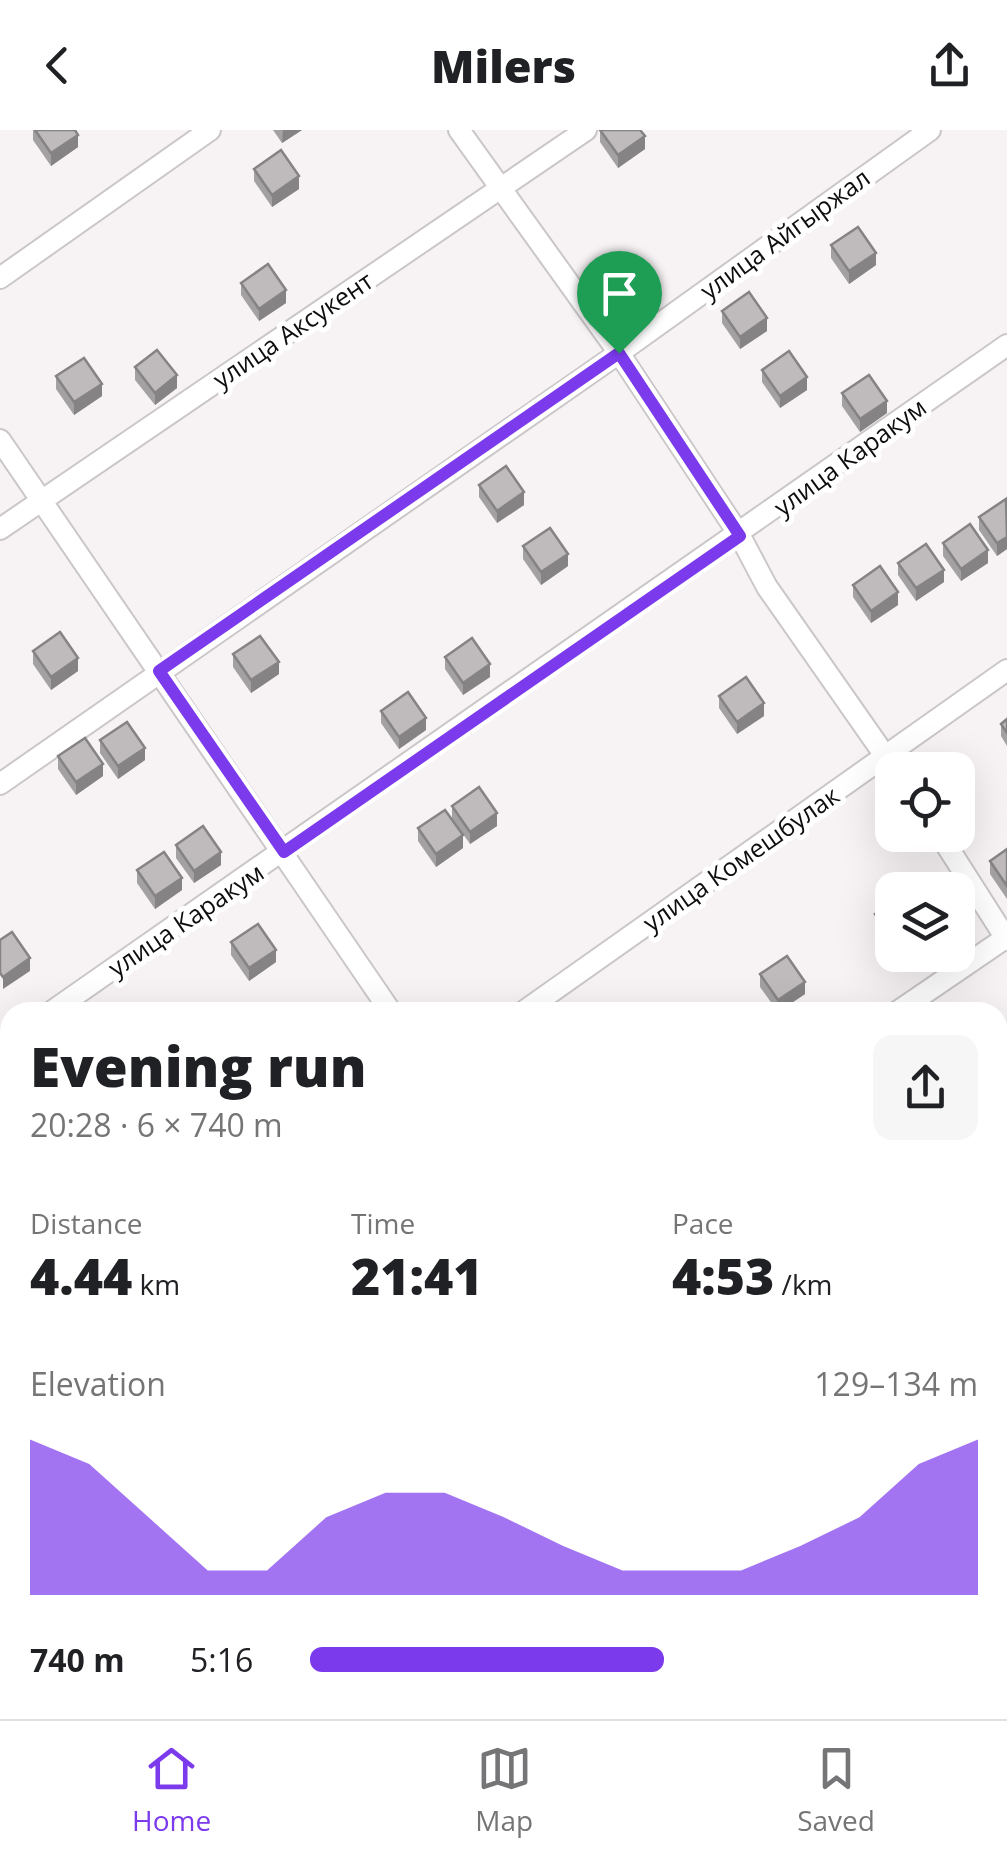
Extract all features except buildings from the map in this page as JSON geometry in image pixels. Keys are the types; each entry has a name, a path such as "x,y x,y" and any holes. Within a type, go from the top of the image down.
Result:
{"street":[{"path":"0,278 210,130"},
{"path":"459,130 619,353 740,536 767,587 882,752"},
{"name":"улица Аксукент","path":"0,529 586,130"},
{"name":"улица Айгыржал","path":"0,784 619,353 930,130"},
{"name":"улица Каракум","path":"66,1002 740,536 1007,345"},
{"path":"0,440 384,1002"},
{"name":"улица Комешбулак","path":"904,752 1007,670"},
{"name":"улица Комешбулак","path":"538,1002 875,773"},
{"path":"911,1002 1006,939 951,852"}],"route":[{"path":"619,353 740,536 284,852 159,671 619,353"}]}
